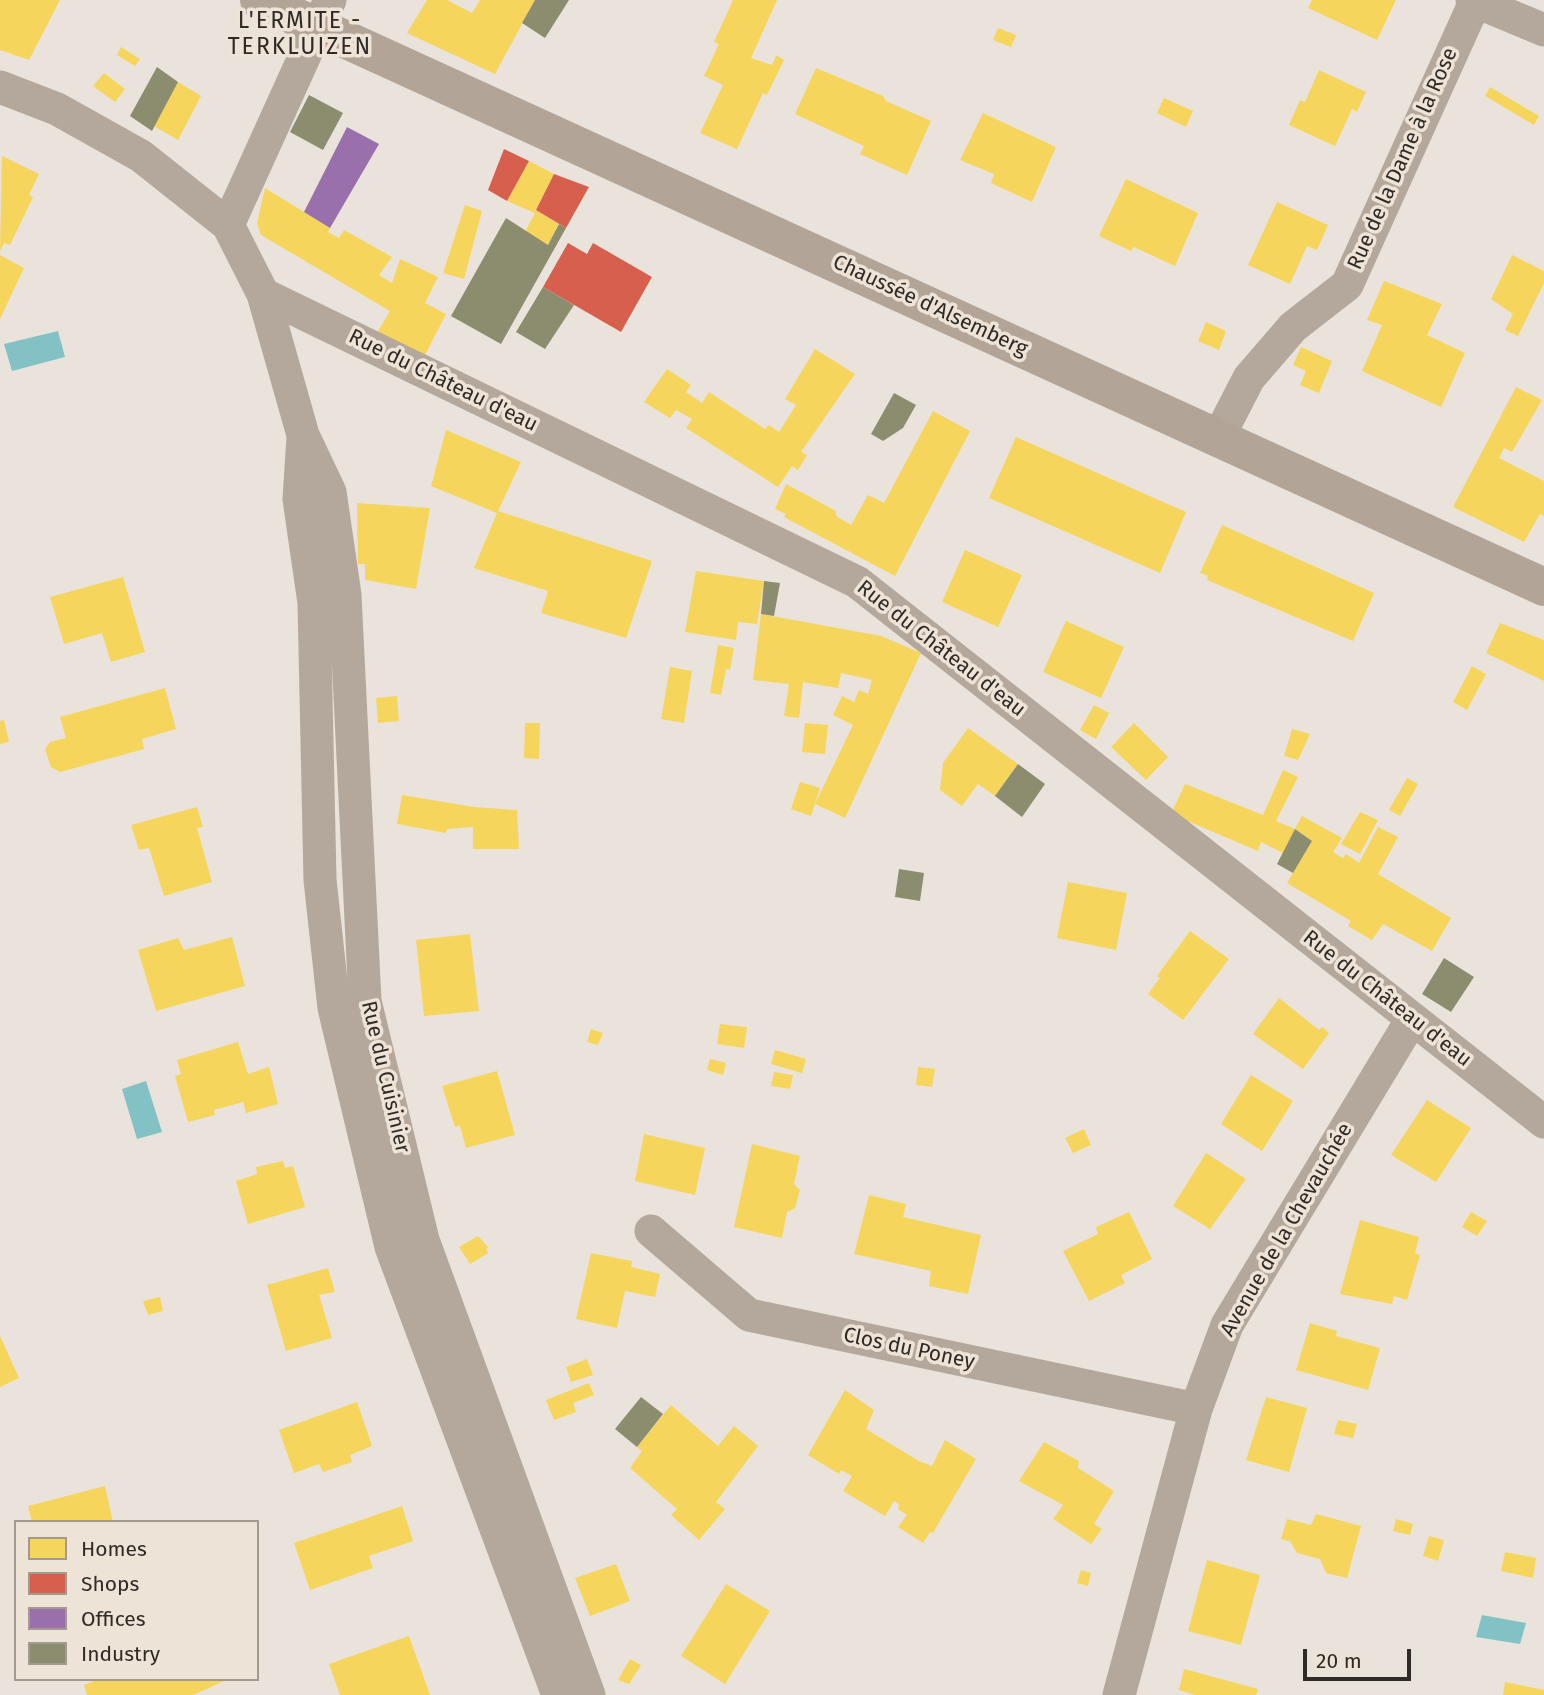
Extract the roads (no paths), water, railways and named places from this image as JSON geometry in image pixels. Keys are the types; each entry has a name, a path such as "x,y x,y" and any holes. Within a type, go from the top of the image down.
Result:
{"main road":[{"name":"Chaussée d'Alsemberg","path":"259,0 323,13 1218,438 1544,587"}],"street":[{"path":"1473,1 1544,30"},
{"name":"Rue de la Dame à la Rose","path":"1218,438 1249,378 1293,327 1347,285 1473,1"},
{"path":"0,86 57,108 141,156 228,225 299,72 323,13"},
{"name":"Rue du Cuisinier","path":"228,225 263,294 303,435 330,492 345,596 365,1001 423,1240 589,1695"},
{"name":"Rue du Château d'eau","path":"263,294 857,582 1544,1122"},
{"name":"Rue du Cuisinier","path":"303,435 299,499 314,603 320,880 334,1008 391,1247 558,1695"},
{"name":"Avenue de la Chevauchée","path":"1119,1695 1196,1409 1227,1325 1412,1019"},
{"name":"Clos du Poney","path":"651,1231 749,1315 1196,1409"}],"water":[{"path":"58,331 65,357 12,371 4,344"},
{"path":"146,1081 162,1132 137,1139 122,1089"},
{"path":"1482,1615 1526,1623 1520,1644 1476,1637"}],"district":[{"name":"L'ERMITE - TERKLUIZEN","path":"300,35"}]}
